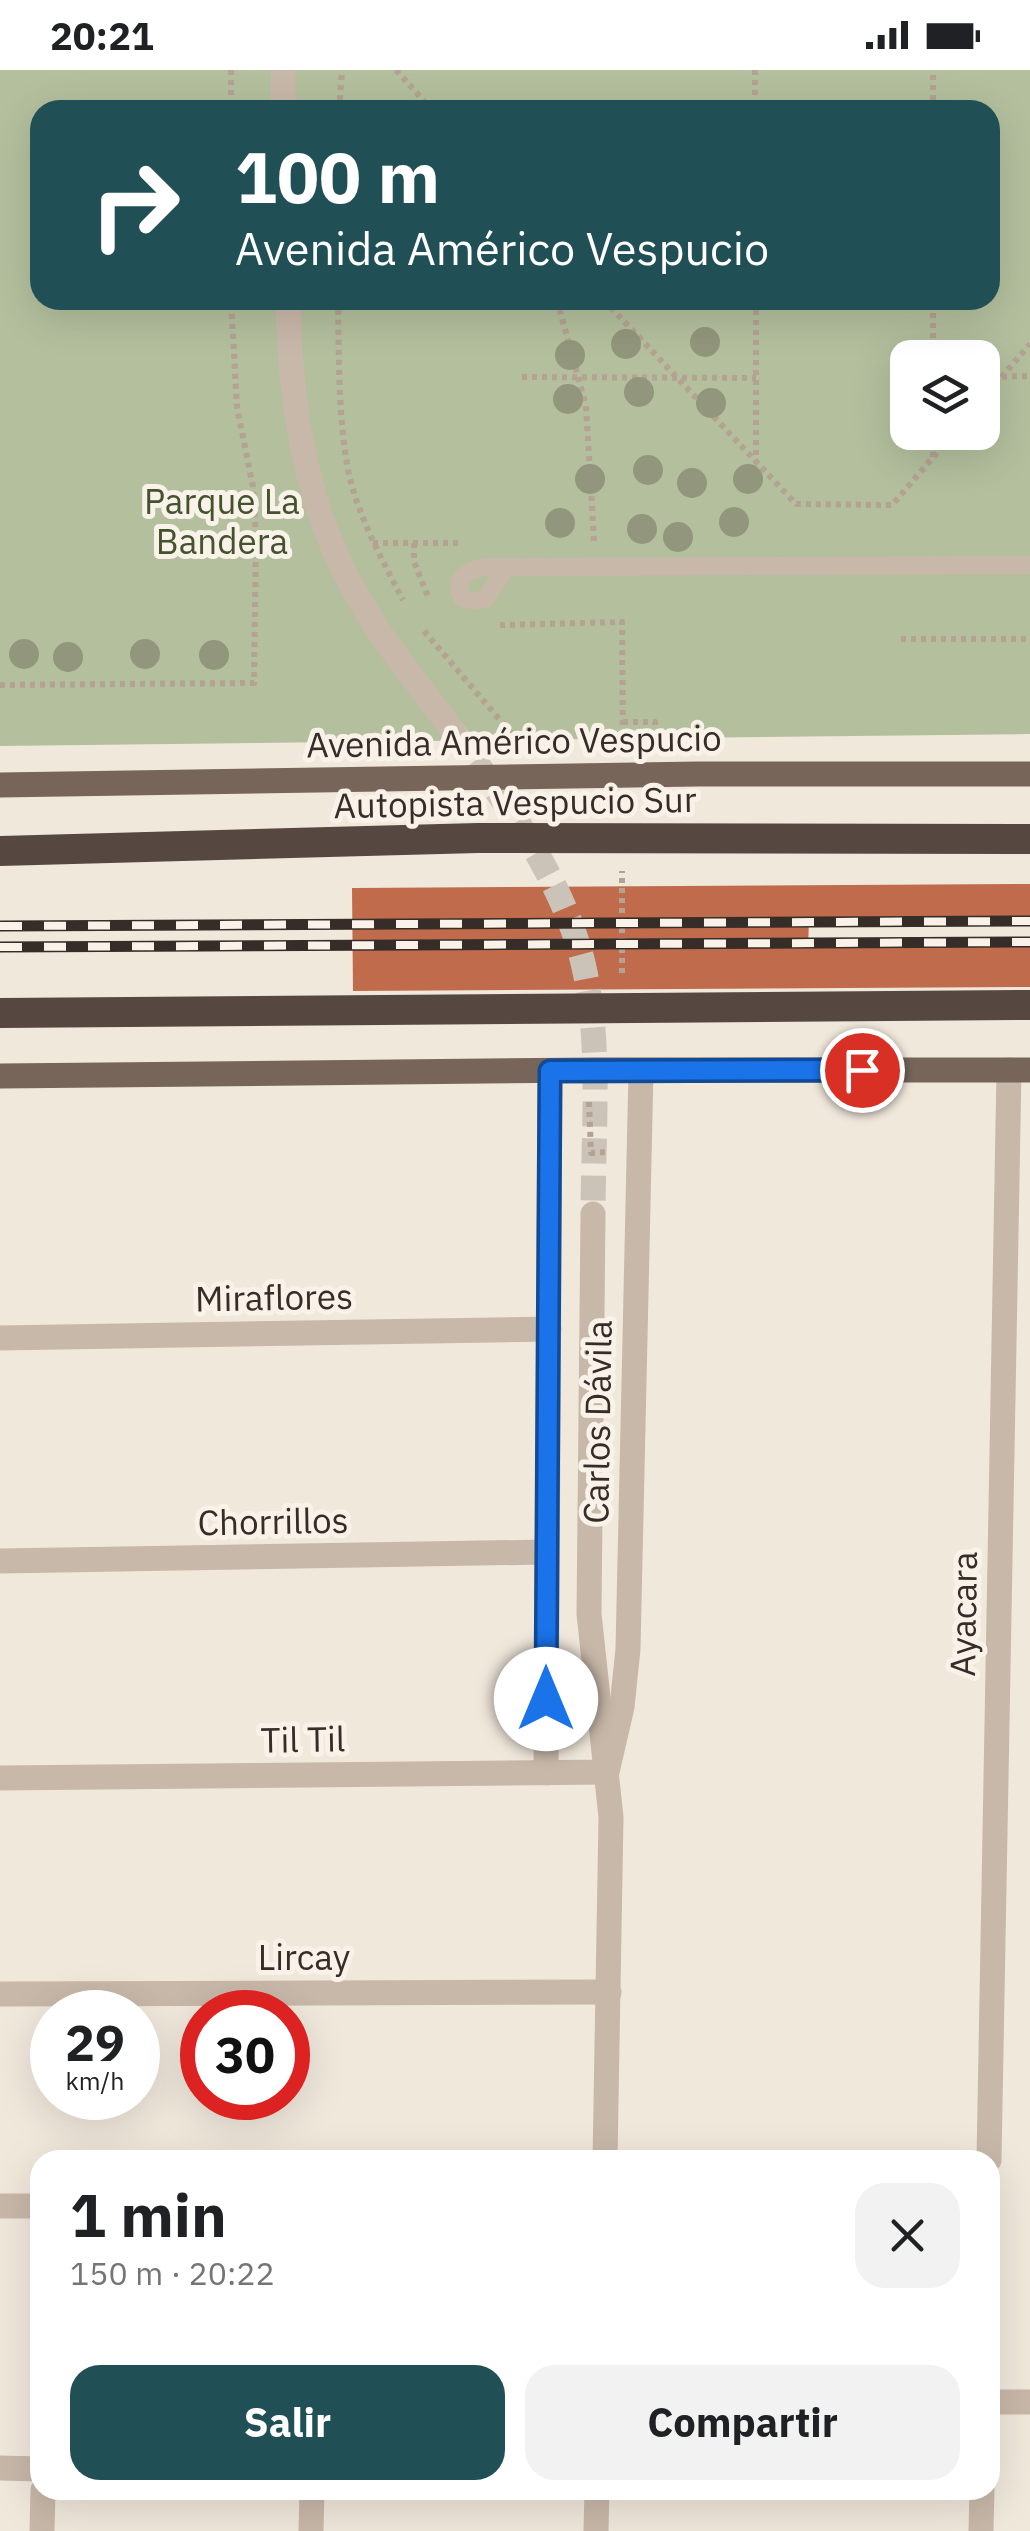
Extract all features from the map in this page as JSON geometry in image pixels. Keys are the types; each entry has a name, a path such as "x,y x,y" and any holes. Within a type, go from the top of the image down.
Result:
{"highway":[{"name":"Autopista Vespucio Sur","path":"0,851 478,838 1030,839"},
{"path":"0,1013 1030,1005"}],"main road":[{"name":"Avenida Américo Vespucio","path":"0,785 698,774 1030,774"},
{"path":"0,1076 1020,1070"}],"street":[{"path":"282,70 284,100"},
{"path":"289,310 296,420 318,513 371,618 453,730"},
{"name":"Ayacara","path":"989,2150 1020,1070"},
{"name":"Carlos Dávila","path":"546,1772 550,1071"},
{"name":"Carlos Dávila","path":"606,1772 622,1707 628,1649 641,1071"},
{"name":"Carlos Dávila","path":"593,1214 590,1649 612,1833 605,2150"},
{"name":"Miraflores","path":"0,1338 549,1328"},
{"name":"Chorrillos","path":"0,1561 547,1552"},
{"name":"Til Til","path":"0,1778 606,1772"},
{"name":"Lircay","path":"0,1994 609,1992"},
{"path":"0,2206 30,2206"},
{"path":"1000,2402 1030,2402"},
{"path":"0,2468 30,2468"},
{"path":"42,2531 43,2500"},
{"path":"311,2531 312,2500"},
{"path":"596,2531 597,2500"},
{"path":"982,2500 982,2531"}],"lane":[{"path":"507,567 1030,565"}],"path":[{"path":"231,70 231,100"},
{"path":"340,100 342,70"},
{"path":"396,70 423,100"},
{"path":"754,70 755,100"},
{"path":"933,70 933,100"},
{"path":"0,685 254,683 256,536 253,487 237,407 232,310"},
{"path":"338,310 347,466 374,543 411,616"},
{"path":"560,310 586,406 594,542"},
{"path":"613,310 796,504 892,505 940,450"},
{"path":"756,310 756,462"},
{"path":"933,310 933,340"},
{"path":"1000,379 1030,344"},
{"path":"1000,376 1030,376"},
{"path":"522,377 756,378"},
{"path":"933,450 933,458"},
{"path":"622,622 623,754"},
{"path":"423,630 518,740"},
{"path":"901,639 1030,639"},
{"path":"624,722 655,722 656,739"},
{"path":"622,869 622,983"},
{"path":"588,1100 591,1152 621,1152"}],"green space":[{"name":"Parque La Bandera","path":"0,70 1030,70 1030,734 0,746"}],"building":[{"path":"1030,884 1030,919 809,921 808,947 1030,945 1030,987 353,991 352,888"}],"tunnel":[{"path":"453,731 511,812 546,870 583,963 595,1056 593,1214"}],"railway":[{"path":"0,926 1030,921"},
{"path":"0,947 1030,942"}],"route":[{"path":"546,1699 550,1071 862,1070"}]}
